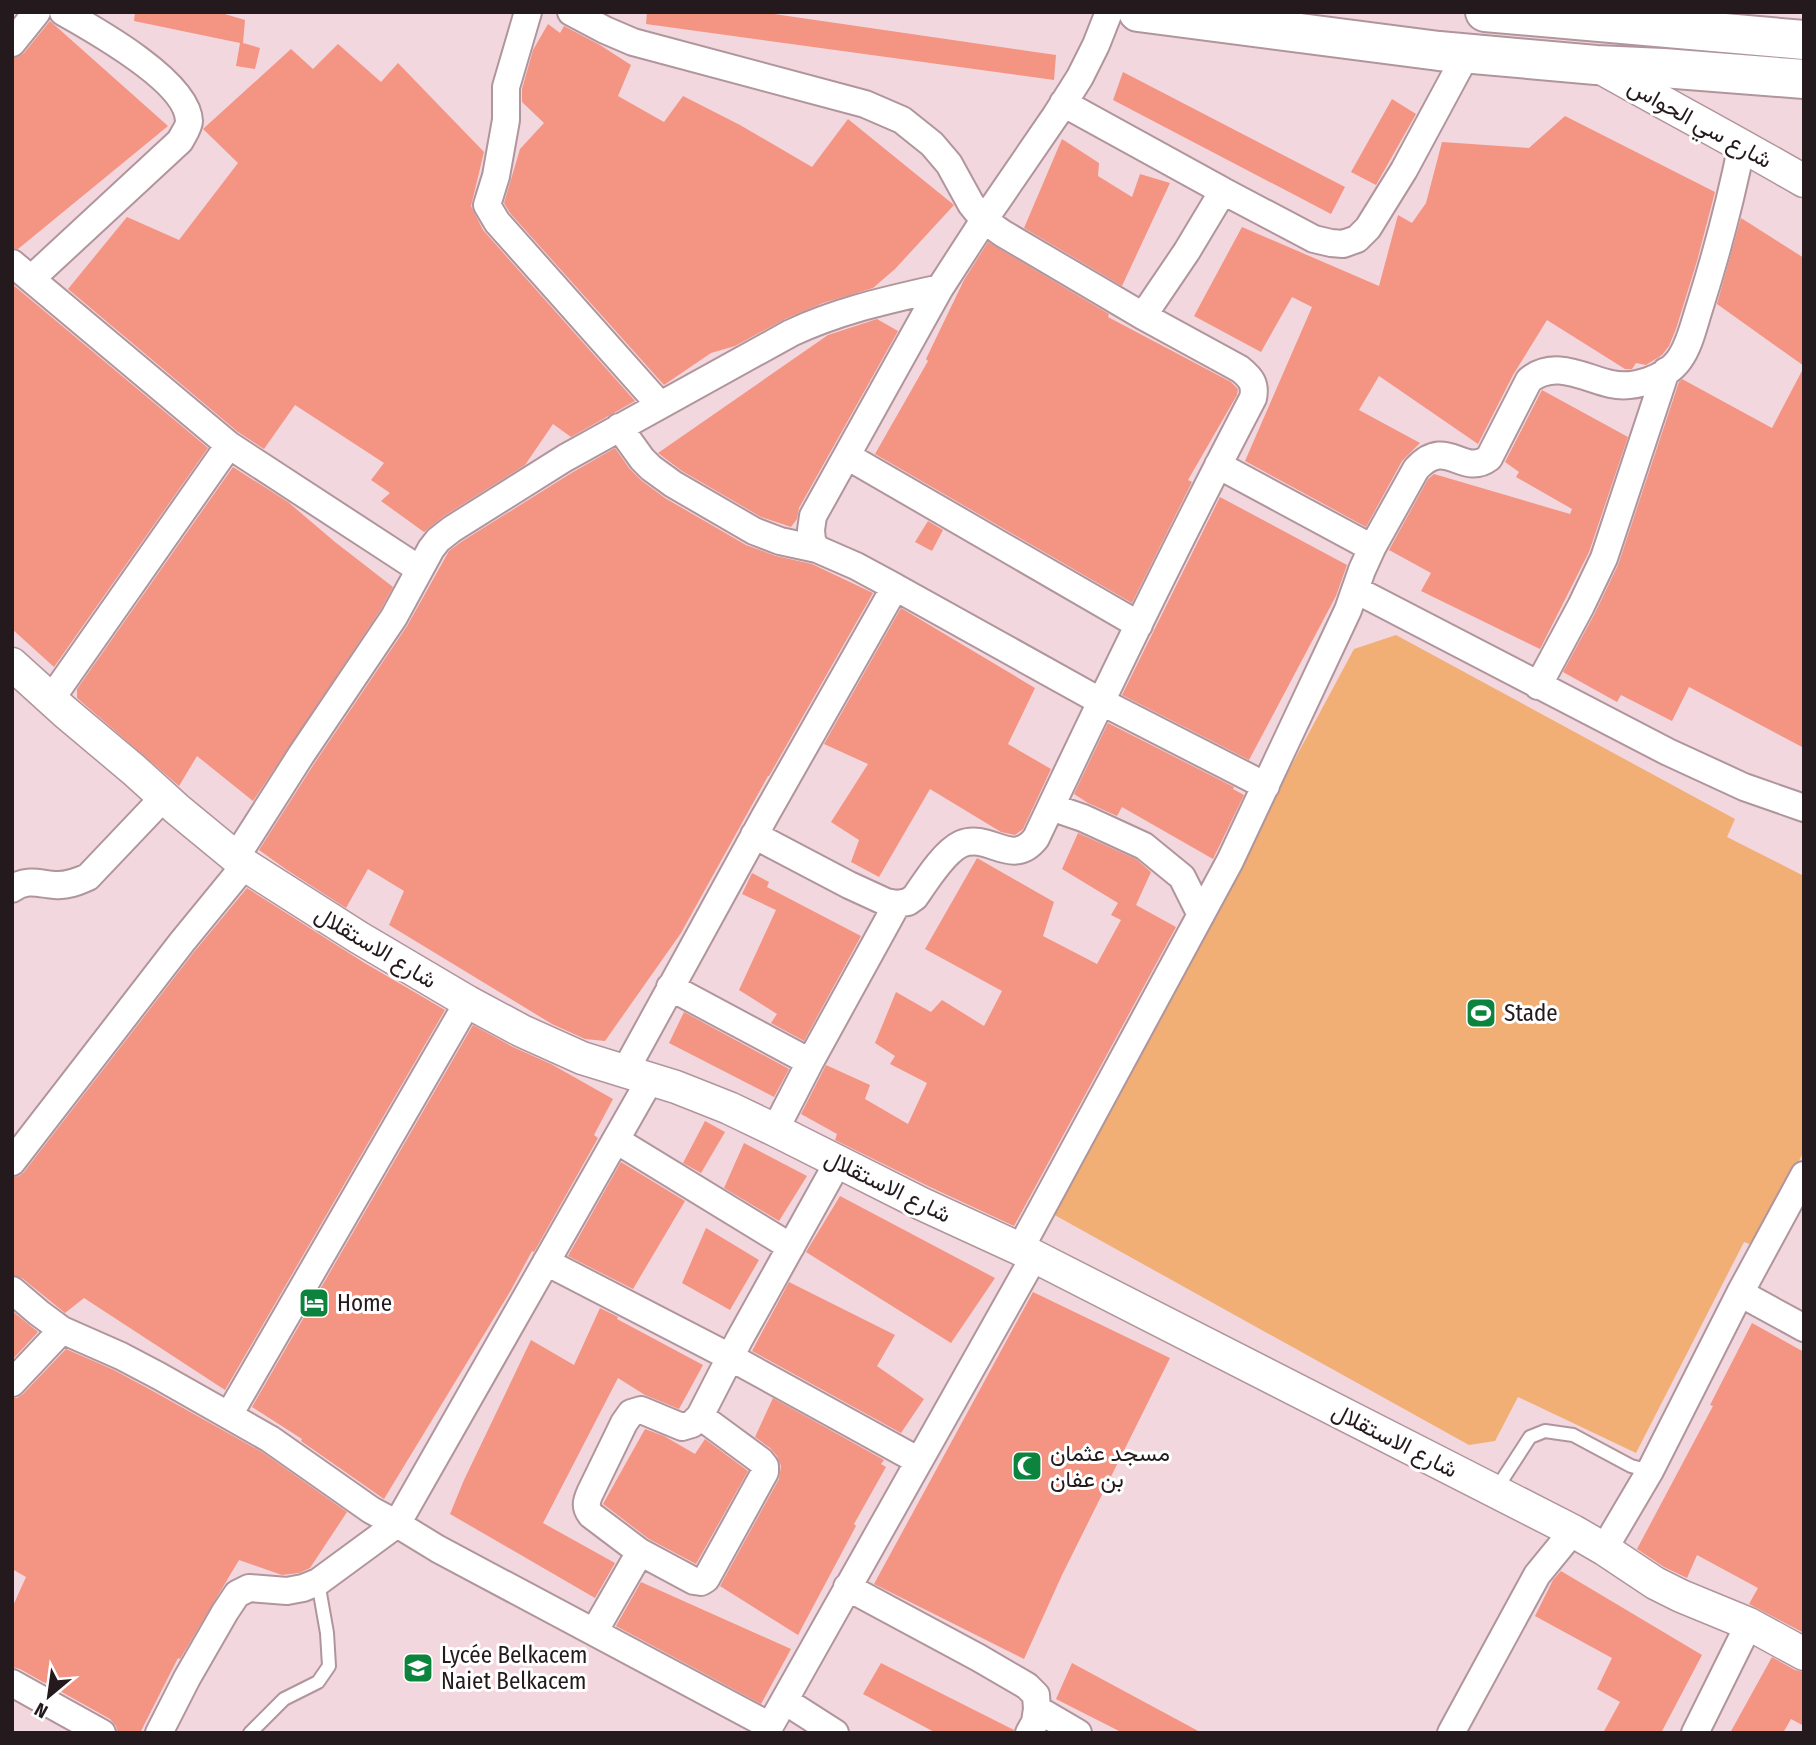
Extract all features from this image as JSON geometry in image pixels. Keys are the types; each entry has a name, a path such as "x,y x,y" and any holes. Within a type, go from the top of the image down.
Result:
{"main road":[{"path":"1138,12 1467,53 1804,79"},
{"path":"1485,12 1804,40"}],"street":[{"path":"12,43 37,12"},
{"path":"64,12 127,51 168,84 185,104 189,123 180,141 22,271 229,446 419,569"},
{"path":"528,12 506,87 506,120 496,176 487,205 497,222 660,405"},
{"path":"571,12 633,42 865,104 902,120 932,144 949,164 971,204 984,220 1143,316 1240,369 1253,382 1253,398 1029,848 1017,851 981,842 962,844 949,853 915,897 908,902 897,904 886,902 849,885 754,835"},
{"path":"817,550 812,541 813,516 940,288 1080,76 1109,12"},
{"path":"1063,103 1314,239 1343,244 1357,239 1368,228 1404,170 1467,53"},
{"name":"شارع سي الحواس","path":"1596,65 1742,144 1804,181"},
{"path":"12,1290 62,1330 121,1356 229,1415 270,1439 371,1510 438,1549 594,1632 768,1730 919,1461 1230,862 1348,610 1372,548 1416,469 1423,461 1445,454 1473,464 1482,463 1489,458 1529,380 1539,372 1576,372 1619,386 1638,384 1666,371 1678,362 1689,340 1731,196 1742,144"},
{"path":"1143,316 1223,191"},
{"path":"12,1162 182,942 240,861 340,695 408,595 419,569 439,540 535,476 791,333 826,317 861,306 940,288"},
{"path":"1538,686 1604,558 1666,371"},
{"path":"619,427 651,468 673,484 754,531 817,550 856,566 1100,701 1266,786"},
{"path":"51,699 229,446"},
{"path":"847,456 1139,625"},
{"path":"1217,466 1372,548"},
{"path":"159,1733 187,1678 237,1594 249,1588 287,1591 318,1582 397,1524 615,1140 670,987 895,587"},
{"path":"1356,590 1668,752 1744,787 1804,808"},
{"name":"شارع الاستقلال","path":"12,664 240,861 382,952 468,1002 522,1031 582,1058 729,1108 775,1130 1027,1253 1495,1491 1573,1531 1654,1583 1749,1624 1804,1654"},
{"path":"12,889 25,883 37,882 74,884 88,877 164,797"},
{"path":"1051,807 1083,818 1143,846 1182,877 1201,915"},
{"path":"775,1130 897,904"},
{"path":"670,987 810,1062"},
{"path":"229,1415 468,1002"},
{"path":"615,1140 791,1247"},
{"path":"700,1416 765,1466 765,1472 706,1579 701,1582 694,1581 640,1552 591,1515 586,1509 586,1501 631,1413 641,1410 682,1427 692,1424 700,1416 838,1162"},
{"path":"1604,1549 1650,1471 1740,1293 1804,1175"},
{"path":"546,1262 730,1357 919,1461"},
{"path":"1740,1293 1804,1328"},
{"path":"12,1382 62,1330"},
{"path":"1451,1733 1537,1575 1573,1531"},
{"path":"594,1632 640,1552"},
{"path":"847,1587 1027,1686 1036,1695 1033,1721 1078,1733"},
{"path":"1695,1733 1749,1624"},
{"path":"12,1683 102,1733"},
{"path":"785,1701 835,1733"}],"lane":[{"path":"1495,1491 1530,1437 1545,1430 1573,1435 1631,1466 1650,1471"},
{"path":"250,1733 284,1699 318,1682 329,1666 327,1633 318,1582"}],"shaded area":[{"name":"Stade","path":"1396,635 1735,819 1727,837 1804,876 1804,1151 1755,1246 1744,1242 1636,1453 1518,1397 1495,1441 1469,1445 1051,1213 1354,649"}],"building":[{"path":"135,12 218,12 245,20 243,43 260,48 255,69 236,66 240,43 134,21"},
{"path":"647,12 760,12 1056,55 1054,80 646,24"},
{"path":"50,21 168,126 18,249 12,248 12,58 24,53"},
{"path":"548,24 560,33 564,26 631,65 618,96 664,122 683,96 812,167 848,119 954,205 895,269 873,288 823,303 785,319 735,346 711,353 664,385 504,203 520,149 544,123 522,102 522,89 533,50"},
{"path":"338,44 381,82 398,63 484,152 471,206 483,230 635,401 571,437 553,424 525,465 444,516 424,532 381,501 390,493 371,480 384,463 295,405 264,449 238,432 68,289 127,217 179,240 238,163 203,129 291,49 313,69"},
{"path":"1123,72 1345,187 1331,214 1113,100"},
{"path":"1392,99 1416,114 1376,185 1351,172"},
{"path":"1565,116 1715,192 1676,329 1662,355 1646,365 1636,363 1632,369 1625,369 1547,320 1513,375 1478,444 1379,376 1359,410 1420,443 1402,461 1366,527 1245,461 1312,307 1292,297 1261,352 1194,316 1242,227 1379,286 1398,215 1412,223 1426,203 1442,142 1529,148"},
{"path":"1062,139 1099,163 1098,176 1132,197 1140,174 1170,183 1122,286 1024,228"},
{"path":"1741,218 1804,258 1804,366 1717,304"},
{"path":"988,242 1109,314 1108,317 1231,382 1238,389 1188,480 1192,482 1132,603 875,454 928,361 926,359 964,280"},
{"path":"12,284 208,448 54,667 12,629"},
{"path":"877,319 898,331 791,527 761,517 682,471 658,453 828,335"},
{"path":"1804,367 1804,748 1689,687 1672,721 1621,695 1617,702 1563,672 1618,565 1679,382 1682,379 1772,428"},
{"path":"1542,390 1628,437 1589,552 1540,649 1421,591 1431,573 1389,550 1428,479 1434,474 1570,514 1572,509 1516,477 1519,472 1505,462"},
{"path":"615,448 642,481 665,498 746,545 776,556 812,564 873,593 681,933 605,1041 585,1039 552,1024 389,925 404,891 368,869 346,908 259,850 407,626 449,551"},
{"path":"233,467 288,502 393,587 253,801 197,756 179,786 77,698 77,689"},
{"path":"1220,497 1347,565 1336,596 1249,760 1122,695"},
{"path":"928,521 943,530 932,551 915,542"},
{"path":"901,608 1035,688 1008,744 1051,769 1023,829 1015,835 1001,832 930,789 879,877 851,862 859,840 831,822 868,764 824,744"},
{"path":"1108,723 1234,787 1233,789 1244,795 1213,859 1122,807 1117,816 1074,794"},
{"path":"1078,833 1136,859 1151,872 1136,905 1176,927 1014,1226 835,1140 837,1134 801,1114 826,1065 870,1085 865,1099 908,1124 927,1083 890,1064 895,1056 875,1043 896,992 931,1012 942,1000 984,1026 1002,991 925,949 977,858 1054,902 1043,936 1097,964 1121,920 1111,915 1118,903 1062,869"},
{"path":"752,873 769,882 767,887 861,936 804,1041 771,1023 777,1014 739,990 776,910 742,894"},
{"path":"247,888 363,962 445,1010 225,1390 84,1298 65,1313 22,1278 12,1275 12,1177 24,1172 194,952"},
{"path":"684,1012 789,1069 774,1097 669,1043"},
{"path":"473,1025 613,1099 594,1135 598,1138 534,1252 532,1251 384,1499 301,1441 302,1439 252,1407"},
{"path":"705,1121 725,1132 701,1173 683,1163"},
{"path":"744,1143 807,1176 779,1221 724,1188"},
{"path":"621,1162 685,1201 633,1289 568,1256"},
{"path":"840,1196 995,1278 951,1343 806,1252"},
{"path":"706,1228 759,1260 730,1310 682,1283"},
{"path":"789,1282 895,1335 877,1366 924,1399 901,1433 752,1351"},
{"name":"مسجد عثمان بن عفان","path":"1033,1292 1170,1358 1062,1575 1024,1659 874,1584"},
{"path":"600,1308 703,1365 679,1409 645,1395 618,1378 543,1523 615,1563 595,1598 450,1514 531,1340 574,1365"},
{"path":"12,1311 38,1332 12,1360"},
{"path":"1752,1323 1804,1352 1804,1633 1749,1604 1758,1588 1697,1555 1687,1578 1637,1549 1713,1406 1710,1405"},
{"path":"66,1349 114,1370 262,1452 347,1512 310,1568 299,1573 282,1575 239,1560 180,1659 178,1658 140,1733 118,1733 110,1719 58,1690 59,1688 12,1667 12,1608 26,1577 12,1569 12,1398 23,1394"},
{"path":"773,1398 884,1460 881,1464 886,1467 798,1635 720,1586 779,1479 781,1466 777,1456 755,1437"},
{"path":"645,1429 664,1436 695,1454 705,1439 748,1471 696,1564 649,1539 603,1504"},
{"path":"1561,1571 1702,1655 1661,1733 1603,1733 1620,1702 1597,1689 1612,1658 1535,1616 1553,1580"},
{"path":"641,1582 791,1649 761,1704 616,1626"},
{"path":"1772,1657 1804,1672 1804,1726 1791,1719 1783,1733 1730,1733"},
{"path":"881,1663 1014,1730 1013,1733 936,1733 863,1694"},
{"path":"1072,1663 1202,1733 1123,1733 1056,1699"}],"place":[{"name":"Stade","path":"1481,1013"},
{"name":"Home","path":"314,1303"},
{"name":"مسجد عثمان بن عفان","path":"1027,1466"},
{"name":"Lycée Belkacem Naiet Belkacem","path":"418,1668"}]}
